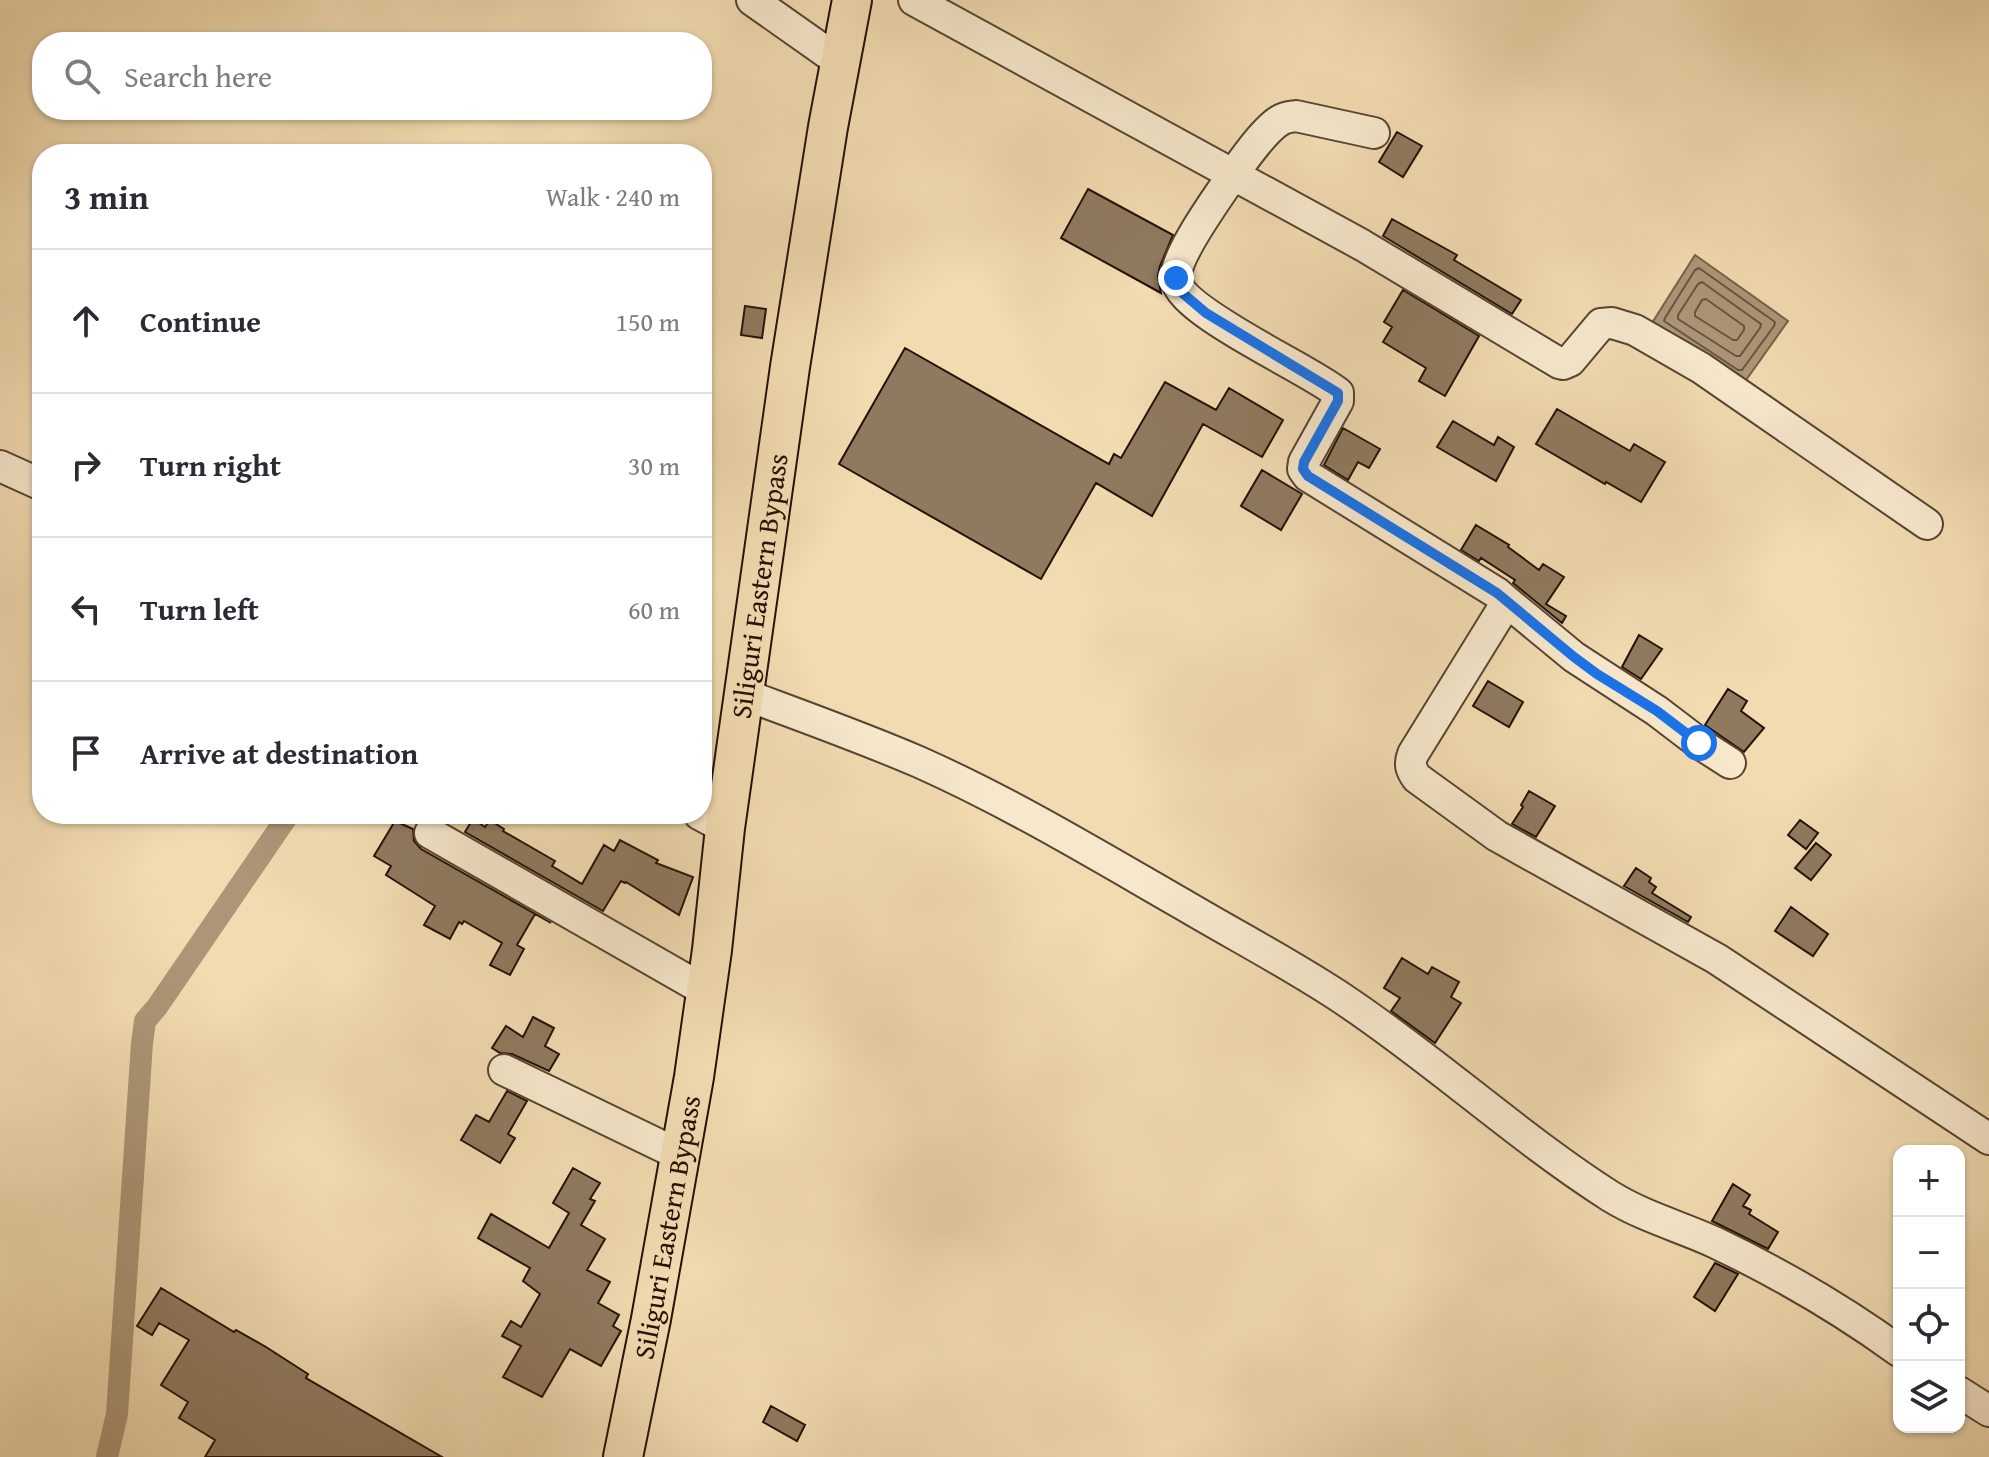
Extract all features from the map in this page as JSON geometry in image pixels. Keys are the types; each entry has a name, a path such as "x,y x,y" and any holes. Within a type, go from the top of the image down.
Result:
{"main road":[{"name":"Siliguri Eastern Bypass","path":"712,821 743,694 790,367 852,0"},
{"name":"Siliguri Eastern Bypass","path":"623,1457 694,1077 706,991 712,824"}],"street":[{"path":"752,0 840,62"},
{"path":"914,0 1362,245 1559,363 1570,361 1601,324 1612,323 1635,330 1701,368 1927,524"},
{"path":"1374,133 1308,118 1286,117 1269,129 1232,176 1198,229 1180,263 1176,278 1180,291 1216,319 1338,393 1338,401 1304,462 1303,469 1308,476 1497,593 1585,666 1657,711 1730,763"},
{"path":"0,466 32,480"},
{"path":"1505,600 1502,610 1413,754 1411,766 1417,778 1497,836 1717,959 1989,1139"},
{"path":"743,694 920,763 1054,830 1289,965 1347,1002 1427,1058 1486,1107 1623,1204 1711,1241 1775,1274 1852,1317 1893,1347"},
{"path":"430,833 706,991"},
{"path":"504,1070 680,1155"},
{"path":"1965,1396 1989,1411"}],"water":[{"path":"1695,255 1788,321 1744,383 1652,323"}],"building":[{"path":"1397,132 1422,146 1403,177 1379,162"},
{"path":"1088,189 1173,235 1160,266 1161,293 1061,238"},
{"path":"1392,219 1457,255 1454,260 1521,300 1512,314 1383,236"},
{"path":"1403,290 1479,336 1445,396 1419,381 1426,368 1383,342 1392,327 1384,322"},
{"path":"745,306 766,309 762,338 741,335"},
{"path":"905,348 1109,464 1114,454 1121,458 1165,382 1216,410 1229,388 1283,420 1262,457 1203,424 1152,516 1096,483 1041,579 839,464"},
{"path":"1557,409 1630,451 1634,444 1665,462 1641,502 1536,444"},
{"path":"1453,421 1494,445 1498,437 1514,447 1496,481 1437,447"},
{"path":"1343,428 1380,449 1369,468 1358,462 1348,480 1324,465"},
{"path":"1262,470 1302,494 1281,530 1241,506"},
{"path":"1476,525 1509,545 1539,570 1543,564 1564,577 1546,604 1566,616 1562,623 1513,583 1515,580 1481,558 1479,561 1461,550"},
{"path":"1639,635 1662,649 1641,679 1622,667"},
{"path":"1488,681 1523,702 1509,727 1473,706"},
{"path":"1728,689 1747,701 1741,711 1764,728 1744,752 1705,725"},
{"path":"1529,791 1555,806 1536,837 1512,824"},
{"path":"1800,820 1818,833 1806,849 1788,835"},
{"path":"393,824 402,824 413,829 414,841 421,849 551,923 535,914 517,945 524,949 510,975 490,965 502,943 464,921 462,924 459,922 450,939 424,925 435,906 386,875 391,866 374,856"},
{"path":"470,824 485,827 496,824 555,861 552,866 582,884 604,845 614,851 620,840 658,860 656,863 693,877 679,915 621,881 603,911 465,832"},
{"path":"1816,843 1831,855 1811,880 1795,868"},
{"path":"1636,868 1651,878 1649,882 1656,887 1652,893 1691,917 1688,922 1624,886"},
{"path":"1791,907 1828,934 1813,956 1775,931"},
{"path":"1402,958 1428,974 1432,967 1459,982 1451,997 1461,1003 1435,1043 1391,1011 1400,998 1384,988"},
{"path":"533,1017 554,1028 545,1046 559,1054 549,1071 492,1048 506,1026 523,1037"},
{"path":"507,1091 527,1101 508,1134 515,1138 500,1163 461,1140 476,1115 489,1122"},
{"path":"573,1168 600,1183 590,1199 595,1201 581,1225 605,1239 587,1270 610,1282 598,1303 619,1315 613,1326 621,1331 601,1366 570,1349 542,1397 503,1377 521,1346 502,1336 511,1321 521,1327 540,1294 523,1281 530,1268 478,1238 491,1214 549,1248 569,1213 553,1203"},
{"path":"1733,1184 1750,1195 1743,1206 1751,1210 1749,1214 1778,1232 1768,1249 1712,1221"},
{"path":"1715,1263 1738,1274 1715,1311 1694,1297"},
{"path":"161,1288 234,1332 236,1330 266,1347 308,1374 306,1378 442,1457 205,1457 215,1440 179,1418 188,1402 161,1385 189,1340 159,1323 152,1335 137,1326"},
{"path":"771,1406 805,1425 797,1441 763,1422"}],"waterway":[{"path":"107,1457 117,1414 145,1021 282,824"}],"route":[{"path":"1176,278 1180,291 1206,313 1338,393 1338,401 1304,462 1303,469 1308,476 1497,593 1574,657 1657,711 1699,743"}]}
